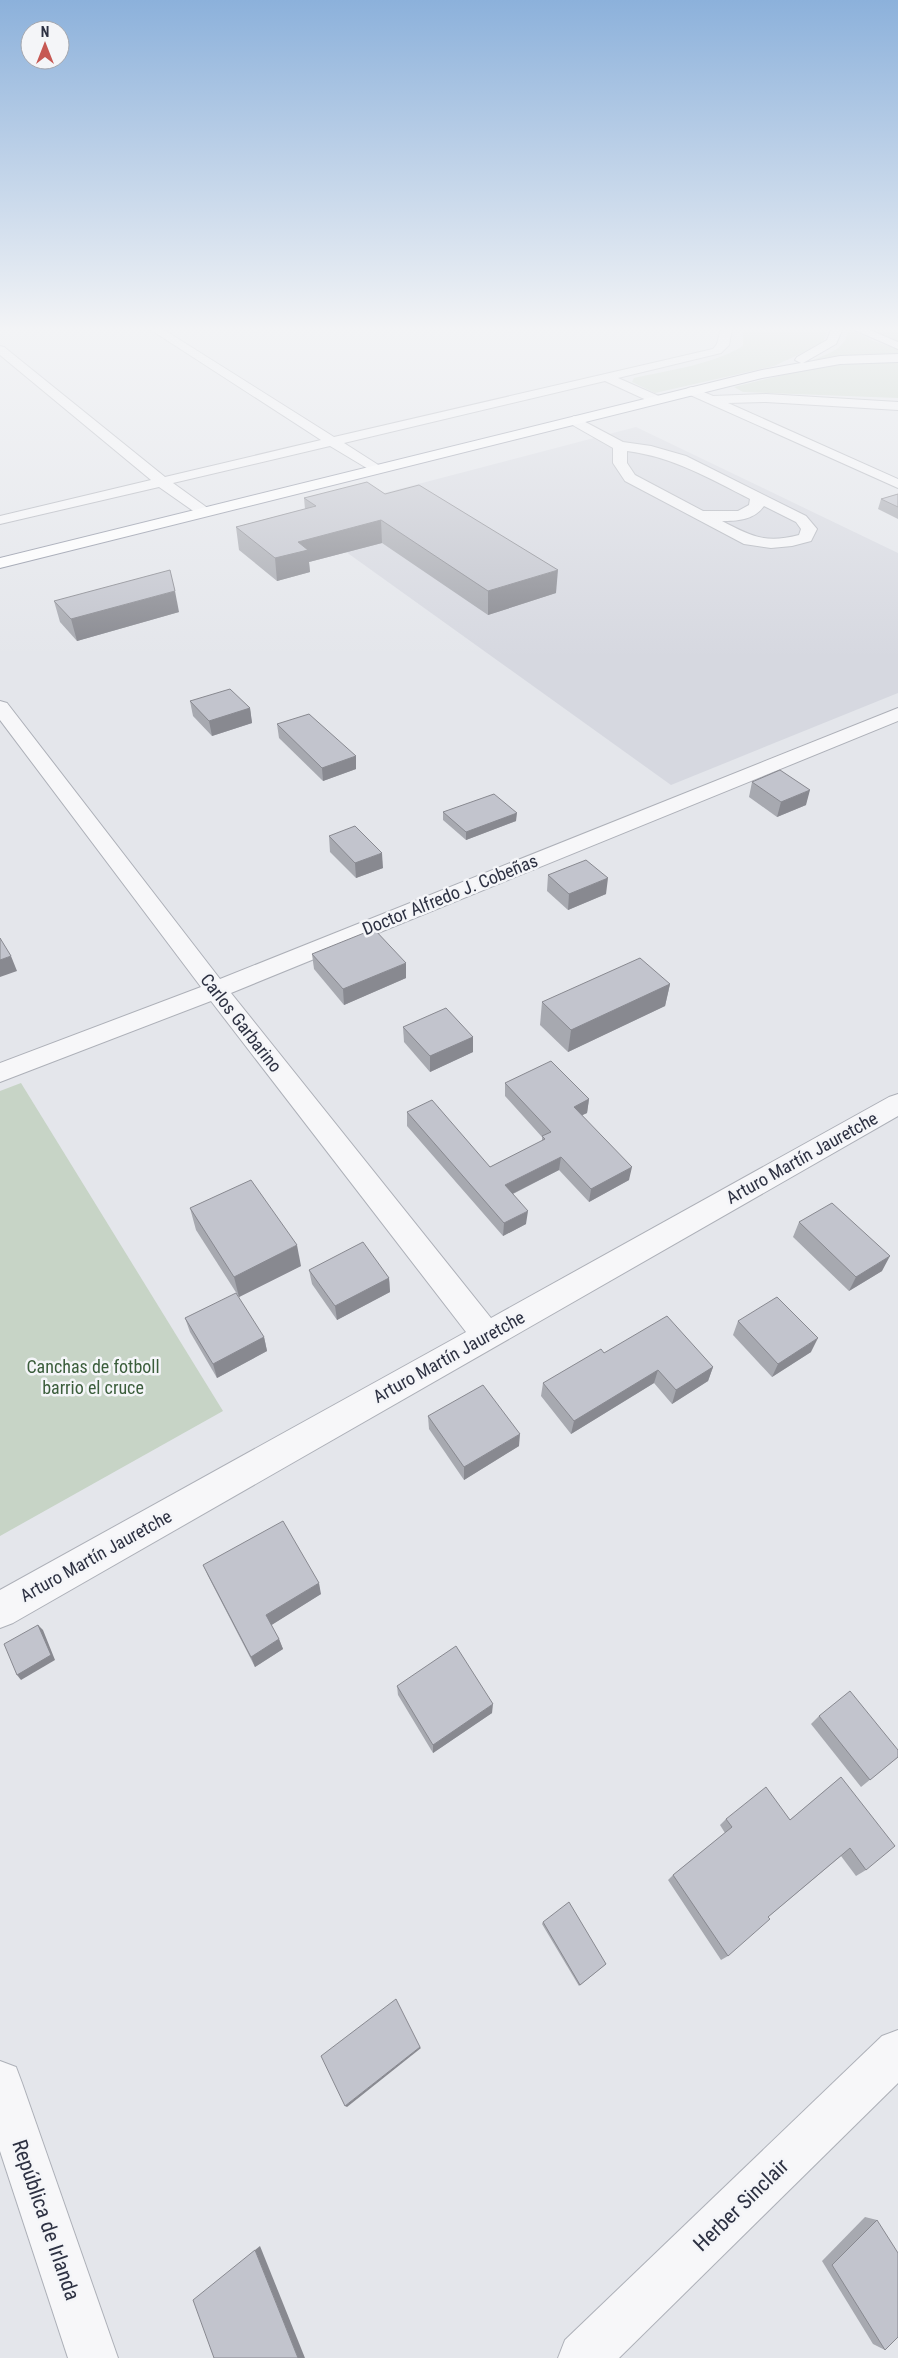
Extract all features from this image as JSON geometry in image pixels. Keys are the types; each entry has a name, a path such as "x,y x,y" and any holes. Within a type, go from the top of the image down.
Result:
{"highway":[{"path":"0,562 501,438"}],"street":[{"path":"108,438 162,482 204,512"},
{"path":"324,438 375,469"},
{"path":"0,520 353,438"},
{"path":"606,438 620,446 651,450 681,459 801,519 809,529 806,538 785,544 758,543 749,540 630,478 620,463 620,446"},
{"path":"796,438 898,484"},
{"path":"700,515 728,516 746,514 755,511 758,505 757,498"},
{"name":"Carlos Garbarino","path":"0,707 216,990 486,1335"},
{"name":"Doctor Alfredo J. Cobeñas","path":"0,1073 216,990 898,714"},
{"name":"Arturo Martín Jauretche","path":"0,1610 898,1104"},
{"name":"Herber Sinclair","path":"583,2358 898,2052"},
{"name":"República de Irlanda","path":"0,2083 93,2358"}],"shaded area":[{"path":"594,438 659,438 898,553 898,693 671,785 296,516"}],"green space":[{"name":"Canchas de fotboll barrio el cruce","path":"21,1083 223,1411 0,1536 0,1091"}],"building":[{"path":"367,482 385,494 419,485 558,570 488,591 381,520 298,542 308,550 275,558 236,527 316,506 304,498"},
{"path":"898,494 898,507 881,499"},
{"path":"170,570 175,591 71,619 54,601"},
{"path":"230,689 250,708 209,721 190,701"},
{"path":"309,714 356,756 322,768 277,724"},
{"path":"780,770 810,790 781,802 752,782"},
{"path":"494,794 517,813 466,832 443,812"},
{"path":"355,826 382,853 355,863 329,836"},
{"path":"586,860 608,878 569,894 548,875"},
{"path":"374,929 406,963 343,989 312,954"},
{"path":"0,938 11,956 0,960"},
{"path":"640,958 670,984 571,1030 542,1002"},
{"path":"446,1008 473,1037 430,1056 403,1027"},
{"path":"551,1061 589,1099 574,1107 632,1167 591,1189 561,1157 505,1185 528,1211 504,1223 407,1112 432,1100 490,1167 545,1139 542,1136 551,1132 505,1083"},
{"path":"251,1180 297,1245 234,1277 190,1208"},
{"path":"832,1203 890,1256 856,1277 799,1222"},
{"path":"363,1242 389,1278 335,1306 309,1270"},
{"path":"236,1293 264,1337 213,1364 185,1318"},
{"path":"777,1297 818,1338 778,1364 738,1321"},
{"path":"667,1316 713,1367 676,1390 658,1370 574,1421 543,1383 601,1349 604,1353"},
{"path":"483,1385 520,1434 464,1467 428,1416"},
{"path":"283,1521 319,1583 266,1615 279,1639 251,1657 203,1565"},
{"path":"38,1625 51,1655 17,1675 4,1644"},
{"path":"456,1646 493,1704 433,1745 397,1686"},
{"path":"850,1691 898,1750 898,1757 870,1780 819,1716"},
{"path":"841,1777 895,1846 866,1870 850,1848 768,1917 770,1919 728,1956 673,1875 732,1827 726,1819 766,1787 790,1820"},
{"path":"569,1902 606,1964 580,1985 543,1922"},
{"path":"396,1999 420,2047 345,2106 321,2056"},
{"path":"877,2220 898,2253 898,2337 885,2350 832,2265"},
{"path":"255,2250 298,2358 214,2358 193,2300"}]}
